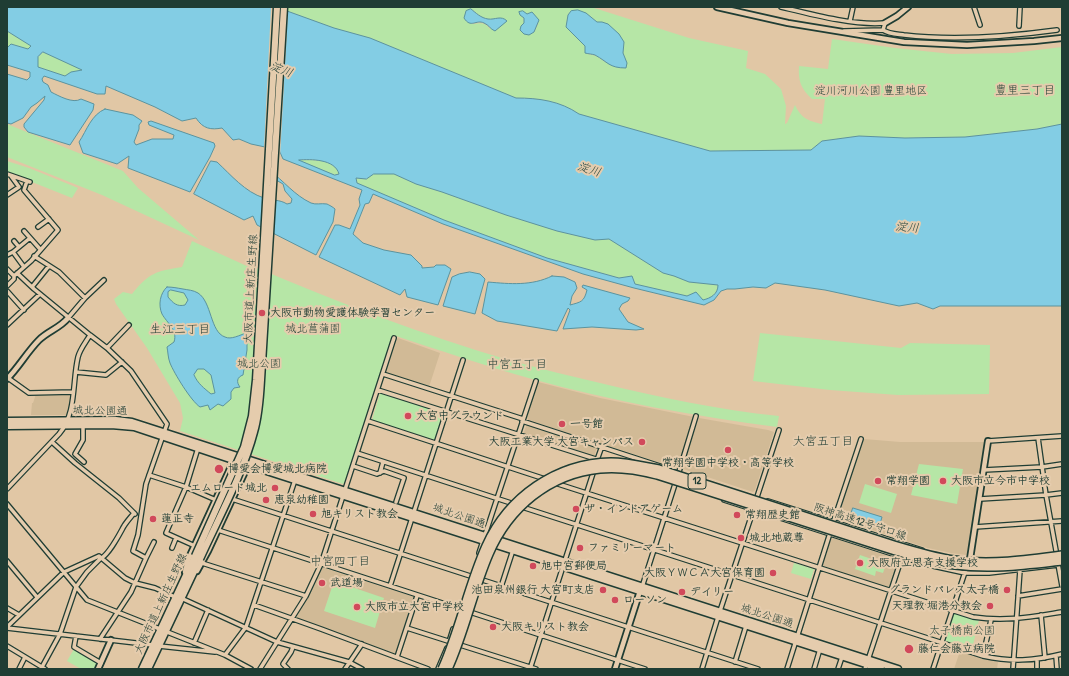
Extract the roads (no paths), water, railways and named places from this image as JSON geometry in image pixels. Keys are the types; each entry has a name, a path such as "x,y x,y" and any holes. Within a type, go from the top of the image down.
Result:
{"highway":[{"name":"阪神高速12号守口線","path":"442,669 453,642 481,558 492,533 502,518 520,498 542,482 565,471 588,465 620,462 659,469 894,545 944,558 969,562 993,562 1059,554"},
{"name":"阪神高速12号守口線","path":"449,669 486,560 507,522 524,503 542,490 566,477 589,471 619,469 657,475 899,552 944,564 992,568 1061,563"}],"main road":[{"name":"大阪市道上新庄生野線","path":"178,598 191,579 199,560 241,455 252,416 256,380 277,7"},
{"name":"大阪市道上新庄生野線","path":"142,669 156,645 178,598 184,580 199,560 245,461 258,417 262,373 284,7"},
{"name":"城北公園通","path":"7,421 65,425 124,420 198,448 249,462 485,538 867,662 881,669"},
{"name":"城北公園通","path":"7,426 128,426 162,434 235,458"},
{"name":"城北公園通","path":"485,538 495,544 563,564"},
{"name":"城北公園通","path":"719,614 746,626 796,639 820,650 842,657 898,669"},
{"name":"大阪市道上新庄生野線","path":"148,669 156,645"}],"street":[{"path":"717,7 788,23 904,42 967,45 1034,42 1062,38"},
{"path":"780,7 794,8 850,21 876,24 885,23 908,7"},
{"path":"850,21 853,7"},
{"path":"974,7 980,25"},
{"path":"1019,26 1020,7"},
{"path":"883,30 885,23"},
{"path":"839,32 849,30 883,30 888,33 921,37 982,38 1057,30"},
{"path":"7,286 14,279 16,274 58,230 24,190 29,182 9,176"},
{"path":"7,195 19,187 9,176"},
{"path":"35,203 39,200"},
{"path":"38,227 49,219"},
{"path":"24,231 40,249"},
{"path":"7,255 30,238"},
{"path":"14,241 19,247"},
{"path":"13,252 24,267"},
{"path":"34,256 59,272 85,298"},
{"path":"32,287 49,266"},
{"path":"7,269 16,274 122,362 131,371 167,424 162,434 149,475 140,516 138,535 133,551 146,558"},
{"path":"73,392 29,393 8,378 38,341 46,334 63,324 85,298 104,280"},
{"path":"7,291 24,310"},
{"path":"7,325 40,294"},
{"path":"107,348 129,325"},
{"path":"7,489 52,442 70,416 79,353 90,335"},
{"path":"260,669 306,596 321,564 394,338"},
{"path":"390,586 463,360"},
{"path":"76,372 106,375 122,362"},
{"path":"383,374 679,472 927,551 970,559 993,560 1059,554 1062,552"},
{"path":"438,669 449,642 485,538 536,381"},
{"path":"378,390 518,433 753,510 933,566 965,573 989,573 1020,570 1061,563"},
{"path":"614,669 654,550 696,416"},
{"path":"368,422 973,617 991,620 1017,619 1062,612"},
{"path":"83,425 83,440 75,454 84,462"},
{"path":"702,669 779,430"},
{"path":"933,669 970,559 988,441 1062,436"},
{"path":"1018,596 1062,587 1061,563 1051,523 1038,438"},
{"path":"787,669 861,439"},
{"path":"52,442 75,463 119,498 134,513 140,516"},
{"path":"531,668 550,603 602,446"},
{"path":"195,546 166,533 186,487 198,448"},
{"path":"357,453 983,656 1013,660 1037,660 1062,654"},
{"path":"184,580 188,560 235,458"},
{"path":"249,462 218,530 199,560 306,596"},
{"path":"380,473 384,462"},
{"path":"984,470 1042,467 1062,464"},
{"path":"353,466 377,474 384,471 404,478 396,502"},
{"path":"149,475 186,487 216,500"},
{"path":"225,655 246,627 296,477"},
{"path":"980,499 1062,493"},
{"path":"232,500 758,669"},
{"path":"7,504 87,600 216,651 251,669"},
{"path":"7,646 43,668 60,634 76,587 87,572 100,559 102,559 134,513"},
{"path":"975,527 1051,523 1062,521"},
{"path":"218,530 417,596 646,669"},
{"path":"172,548 176,538"},
{"path":"100,639 131,592 154,542"},
{"path":"449,669 461,644 495,544"},
{"path":"501,587 513,550"},
{"path":"7,627 64,572 99,556 124,578 135,583 155,588 208,610 277,642 349,662 362,669"},
{"path":"867,662 902,557"},
{"path":"7,561 37,597"},
{"path":"1012,669 1020,570"},
{"path":"397,657 417,596"},
{"path":"254,605 428,669"},
{"path":"7,608 19,615"},
{"path":"194,643 208,610"},
{"path":"1041,615 1045,658"},
{"path":"983,656 991,620"},
{"path":"735,662 746,626"},
{"path":"7,627 100,639 214,652 216,651"},
{"path":"407,628 536,669"},
{"path":"76,636 74,647 101,663"},
{"path":"98,669 111,640"},
{"path":"345,669 362,644"},
{"path":"288,669 283,664 293,647"},
{"path":"814,669 820,650"},
{"path":"1056,656 1058,669"},
{"path":"18,669 25,657"},
{"path":"838,669 842,657"},
{"path":"1037,660 1037,669"}],"water":[{"name":"淀川","path":"7,7 276,7 334,28 370,38 516,98 557,103 579,114 710,151 811,150 822,141 859,136 905,138 965,137 1037,129 1062,124 1062,306 940,306 933,309 917,303 899,306 825,290 775,283 766,288 753,287 727,289 721,291 714,300 704,305 583,274 443,224 373,194 369,203 365,204 353,234 363,243 384,250 411,255 422,266 422,268 445,265 451,269 438,305 407,297 405,289 400,295 319,257 335,225 350,229 360,205 359,199 362,190 283,159 279,150 251,144 239,139 233,140 222,128 214,129 204,127 196,118 182,121 155,107 106,86 105,94 97,94 44,76 42,79 43,82 48,85 51,92 70,100 74,101 81,99 94,104 93,110 70,145 28,132 24,127 24,124 44,100 45,96 31,107 23,118 11,124 7,123 7,74 27,80 30,77 30,72 7,65 7,48 11,44 28,49 31,46 7,31","holes":["43,52 82,70 71,72 65,76 38,67 38,57","299,160 316,160 333,165 339,174 335,175","374,174 394,174 416,184 557,231 595,240 609,239 663,273 689,282 718,285 718,288 714,295 703,300 696,292 687,296 635,284 632,276 619,278 547,258 444,220 357,183 356,178 366,179"]},
{"path":"471,9 485,18 502,18 507,21 495,31 481,22 469,23 464,18 466,11"},
{"path":"578,10 586,13 597,22 608,24 619,34 624,42 623,53 627,63 626,68 612,66 595,55 585,53 585,46 566,27 568,15 571,11"},
{"path":"523,11 527,14 532,12 539,20 534,32 529,35 524,34 520,30 524,23 524,18 519,12"},
{"path":"105,109 133,115 142,121 139,125 134,142 136,145 152,139 173,139 174,135 149,125 148,122 151,121 214,143 215,146 210,157 190,192 128,168 129,156 117,164 83,153 79,142 96,115"},
{"path":"211,161 217,162 244,187 264,198 281,201 287,204 291,203 292,199 285,191 283,184 269,176 269,170 305,200 313,204 327,204 335,209 333,222 316,255 257,225 253,216 244,220 194,194"},
{"path":"470,272 480,274 485,279 475,314 443,306 452,277"},
{"path":"552,276 564,277 575,282 577,288 572,296 570,305 579,302 585,297 587,290 582,287 583,285 630,298 622,304 619,309 628,322 644,329 636,330 592,327 563,329 570,310 568,308 557,331 497,321 482,313 488,282 513,284 529,283"},
{"path":"167,287 173,287 198,293 203,297 206,303 216,329 225,337 233,338 246,333 247,334 247,350 243,375 239,377 238,380 240,387 234,388 231,392 231,399 223,406 218,404 210,410 208,405 200,407 188,393 172,368 167,347 174,342 175,334 162,314 160,307 161,296","holes":["171,290 184,293 188,300 185,305 177,305 173,303 168,297 168,292","198,369 204,369 211,375 215,393 211,394 197,381 194,375"]},
{"path":"853,508 882,517 879,528 850,518"}],"place":[{"name":"大阪市動物愛護体験学習センター","path":"262,313"},
{"name":"大宮中グラウンド","path":"408,416"},
{"name":"一号館","path":"562,424"},
{"name":"大阪工業大学 大宮キャンパス","path":"642,442"},
{"name":"常翔学園中学校・高等学校","path":"728,450"},
{"name":"博愛会博愛城北病院","path":"219,469"},
{"name":"常翔学園","path":"878,481"},
{"name":"大阪市立今市中学校","path":"943,481"},
{"name":"エムロード城北","path":"275,488"},
{"name":"恵泉幼稚園","path":"266,500"},
{"name":"ザ・インドアゲーム","path":"576,509"},
{"name":"旭キリスト教会","path":"313,514"},
{"name":"常翔歴史館","path":"737,515"},
{"name":"蓮正寺","path":"153,519"},
{"name":"城北地蔵尊","path":"741,538"},
{"name":"ファミリーマート","path":"580,548"},
{"name":"大阪府立思斉支援学校","path":"860,563"},
{"name":"旭中宮郵便局","path":"533,566"},
{"name":"大阪ＹＷＣＡ大宮保育園","path":"773,573"},
{"name":"武道場","path":"322,583"},
{"name":"池田泉州銀行 大宮町支店","path":"603,590"},
{"name":"グランドパレス太子橋","path":"1007,590"},
{"name":"デイリー","path":"682,592"},
{"name":"ローソン","path":"615,600"},
{"name":"天理教 堀港分教会","path":"990,606"},
{"name":"大阪市立大宮中学校","path":"357,607"},
{"name":"大阪キリスト教会","path":"493,627"},
{"name":"藤仁会藤立病院","path":"909,649"}],"district":[{"name":"豊里三丁目","path":"1025,91"},
{"name":"生江三丁目","path":"180,330"},
{"name":"中宮五丁目","path":"517,365"},
{"name":"大宮五丁目","path":"823,442"},
{"name":"中宮四丁目","path":"340,562"}],"park label":[{"name":"淀川河川公園 豊里地区","path":"871,91"},
{"name":"城北菖蒲園","path":"313,329"},
{"name":"城北公園","path":"259,364"},
{"name":"太子橋南公園","path":"962,631"}]}
